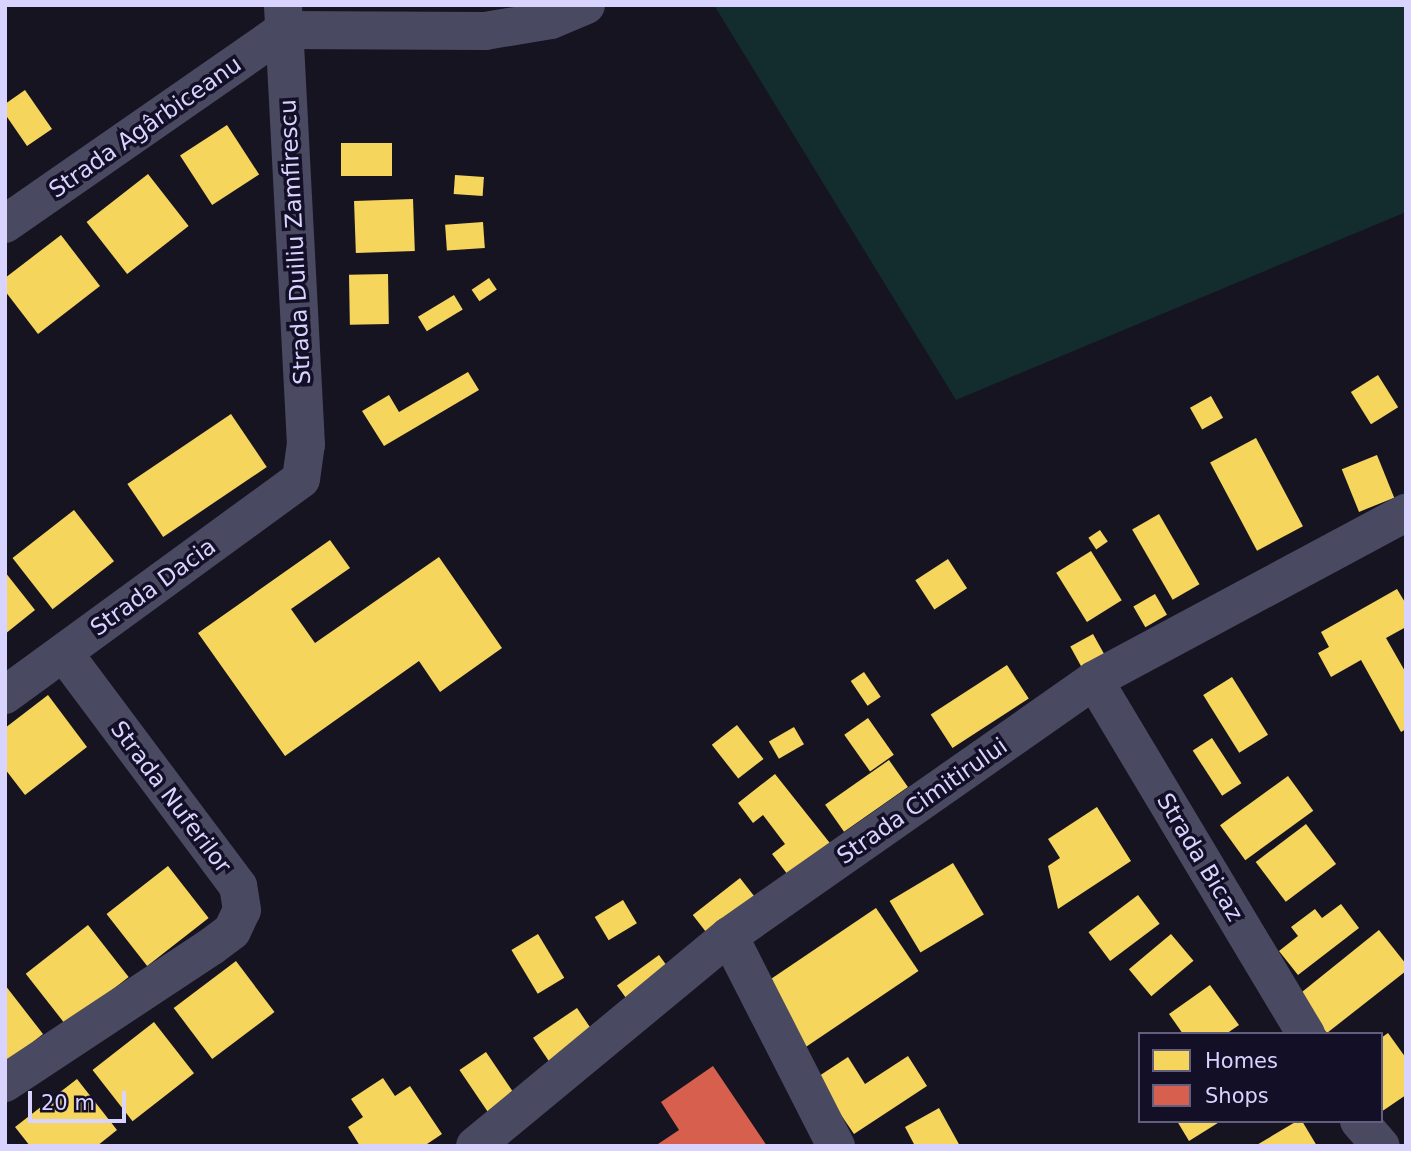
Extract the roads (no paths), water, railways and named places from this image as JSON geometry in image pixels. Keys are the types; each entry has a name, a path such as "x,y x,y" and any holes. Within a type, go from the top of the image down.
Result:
{"street":[{"path":"283,18 485,31 551,20 586,5"},
{"name":"Strada Agârbiceanu","path":"5,224 283,18"},
{"name":"Strada Duiliu Zamfirescu","path":"283,18 306,445 301,479"},
{"name":"Strada Dacia","path":"5,695 301,479"},
{"name":"Strada Cimitirului","path":"475,1146 729,936 1094,680 1406,513"},
{"name":"Strada Nuferilor","path":"5,1083 212,946 232,931 242,909 238,886 64,653"},
{"name":"Strada Bicaz","path":"1094,680 1305,1032"},
{"path":"729,936 836,1146"},
{"path":"1361,1123 1381,1146"}]}
